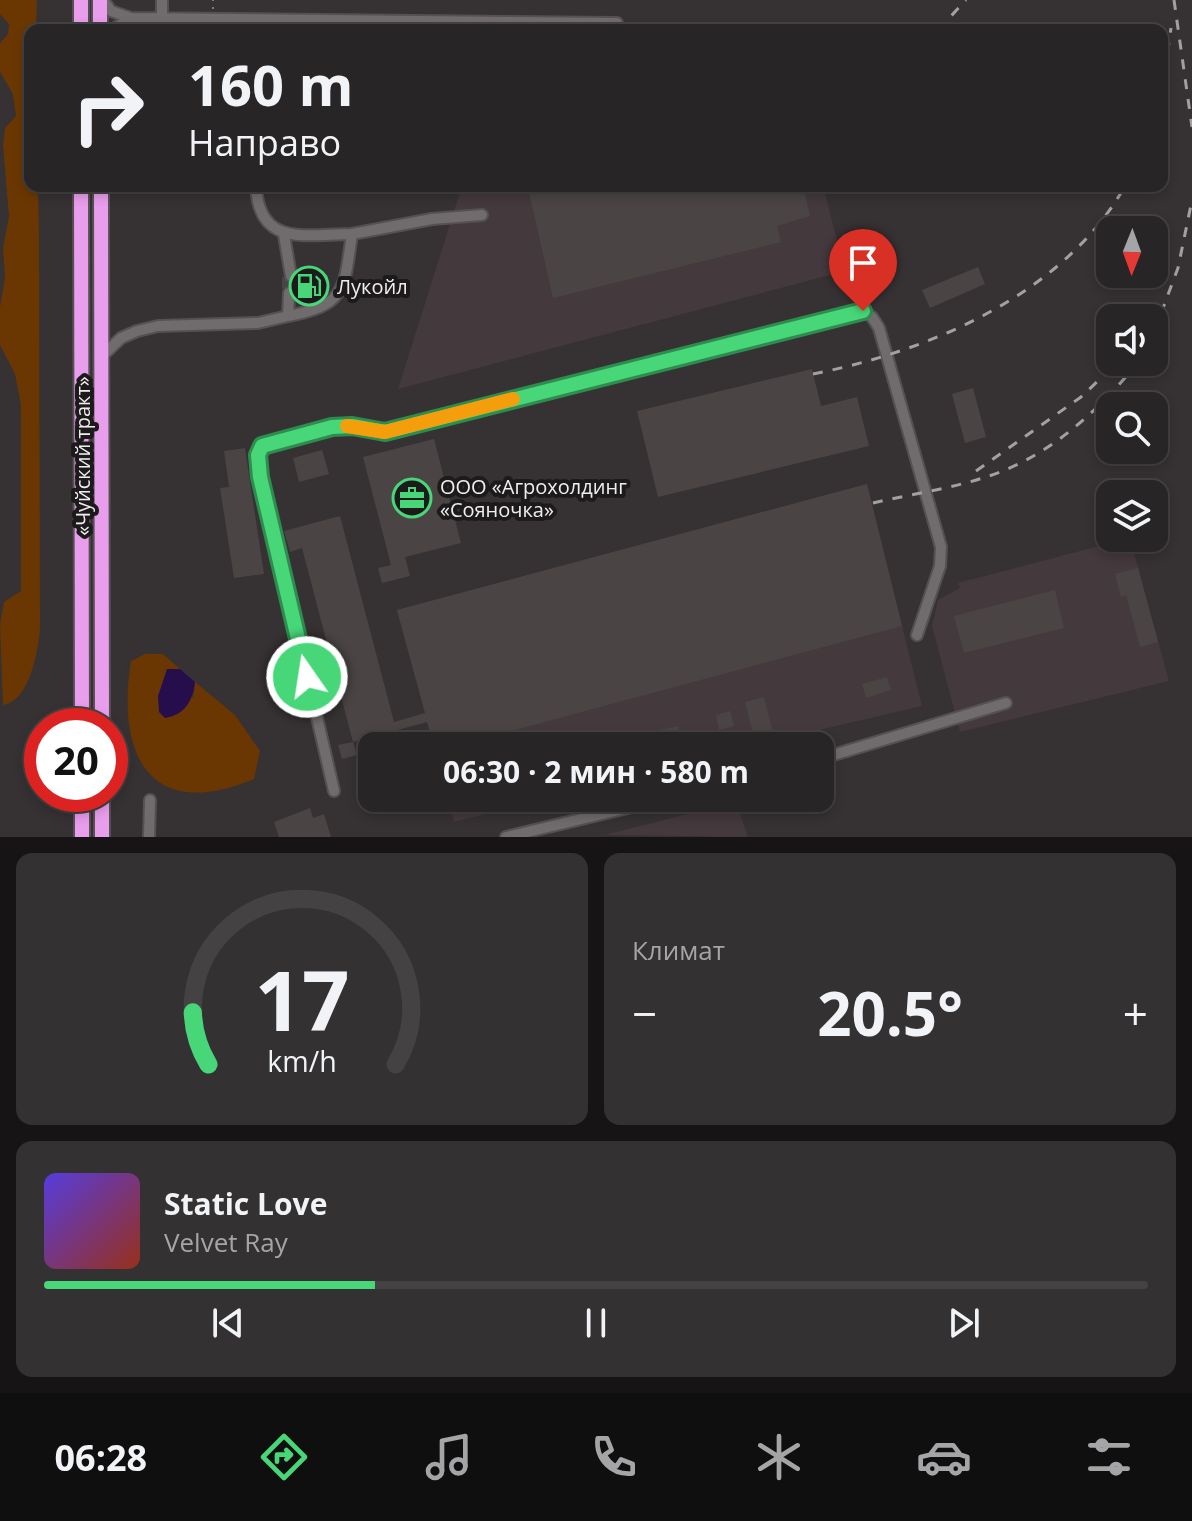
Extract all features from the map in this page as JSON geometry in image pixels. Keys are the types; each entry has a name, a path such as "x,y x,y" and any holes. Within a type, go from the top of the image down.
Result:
{"highway":[{"path":"81,0 81,24"},
{"path":"100,24 102,0"},
{"name":"«Чуйский тракт»","path":"81,192 82,708"},
{"name":"«Чуйский тракт»","path":"101,192 102,708"},
{"path":"82,812 82,837"},
{"path":"102,812 102,837"}],"street":[{"path":"102,0 111,11 131,18 617,23"},
{"path":"162,0 162,16"},
{"path":"122,24 131,18"},
{"path":"233,19 238,24"},
{"path":"257,192 258,208 269,227 284,235 352,234 432,219 482,215"},
{"path":"102,356 121,338 147,329 258,323 329,305 344,288 352,234"},
{"path":"284,235 291,276"},
{"path":"288,316 289,293"},
{"path":"334,791 258,463 262,446 332,427 352,426 385,432 863,311 872,317 879,328 941,547 940,566 917,635"},
{"path":"834,755 1006,703"},
{"path":"149,837 150,800"},
{"path":"506,837 610,812"}],"path":[{"path":"617,23 626,24"}],"shaded area":[{"path":"0,0 37,0 36,24 24,24 24,192 38,192 40,629 26,686 12,702 3,705 0,624 4,602 21,591 21,405 15,374 0,345 0,307 5,277 3,248 9,216 3,145 5,128 16,116 13,94 0,72 0,43 8,34 9,24 0,14"},
{"path":"460,192 825,192 845,271 398,389"},
{"path":"867,484 922,706 811,732 430,732 397,610"},
{"path":"1096,547 1096,552 1134,552 1169,681 960,732 932,626 938,600 960,588 958,583"},
{"path":"145,654 163,654 180,669 167,670 193,698 195,682 235,715 260,751 254,779 218,790 188,792 165,786 148,771 136,751 129,725 128,695 131,661"},
{"path":"167,669 180,669 195,682 187,706 178,714 165,718 159,712 158,696"},
{"path":"452,812 494,812 454,822"},
{"path":"696,812 739,812 748,837 604,835"}],"building":[{"path":"529,192 804,192 810,216 777,226 781,242 553,298"},
{"path":"978,267 985,284 930,308 922,290"},
{"path":"328,275 327,293 297,293 290,285 282,289 282,276 292,284 299,276"},
{"path":"812,369 821,406 857,397 869,446 658,497 637,411"},
{"path":"973,388 986,437 965,443 952,394"},
{"path":"434,439 461,543 405,557 410,576 382,583 378,568 391,565 363,457"},
{"path":"245,448 264,574 234,578 220,488 229,487 224,451"},
{"path":"322,450 329,474 299,482 293,458"},
{"path":"867,484 902,626 507,732 430,732 427,722 390,732 358,732 358,741 353,742 302,548 290,552 284,531 340,516 394,722 425,713 397,610"},
{"path":"1138,568 1158,642 1140,647 1126,595 1121,597 1115,574"},
{"path":"1055,590 1064,628 964,653 954,616"},
{"path":"887,677 891,690 866,698 862,684"},
{"path":"764,697 773,732 753,732 745,702"},
{"path":"730,711 734,726 719,730 716,715"},
{"path":"678,726 679,732 650,732"},
{"path":"353,742 357,755 342,759 338,745"},
{"path":"310,808 313,818 324,814 331,837 279,837 274,822"}],"railway":[{"path":"944,24 966,0"},
{"path":"1174,0 1192,127"},
{"path":"1168,49 1171,28"},
{"path":"813,374 903,350 990,312 1030,287 1067,258 1099,224 1121,192"},
{"path":"1164,304 1178,268 1192,200"},
{"path":"976,471 1081,397 1103,376"},
{"path":"873,503 973,481 1024,461 1078,424 1126,376"}],"slow traffic":[{"path":"347,426 367,432 385,432 513,399"}],"place":[{"name":"Лукойл","path":"309,286"},
{"name":"ООО «Агрохолдинг «Сояночка»","path":"412,498"}],"route":[{"path":"307,677 260,477 258,455 262,446 332,427 352,426 367,432 385,432 863,311"}]}
